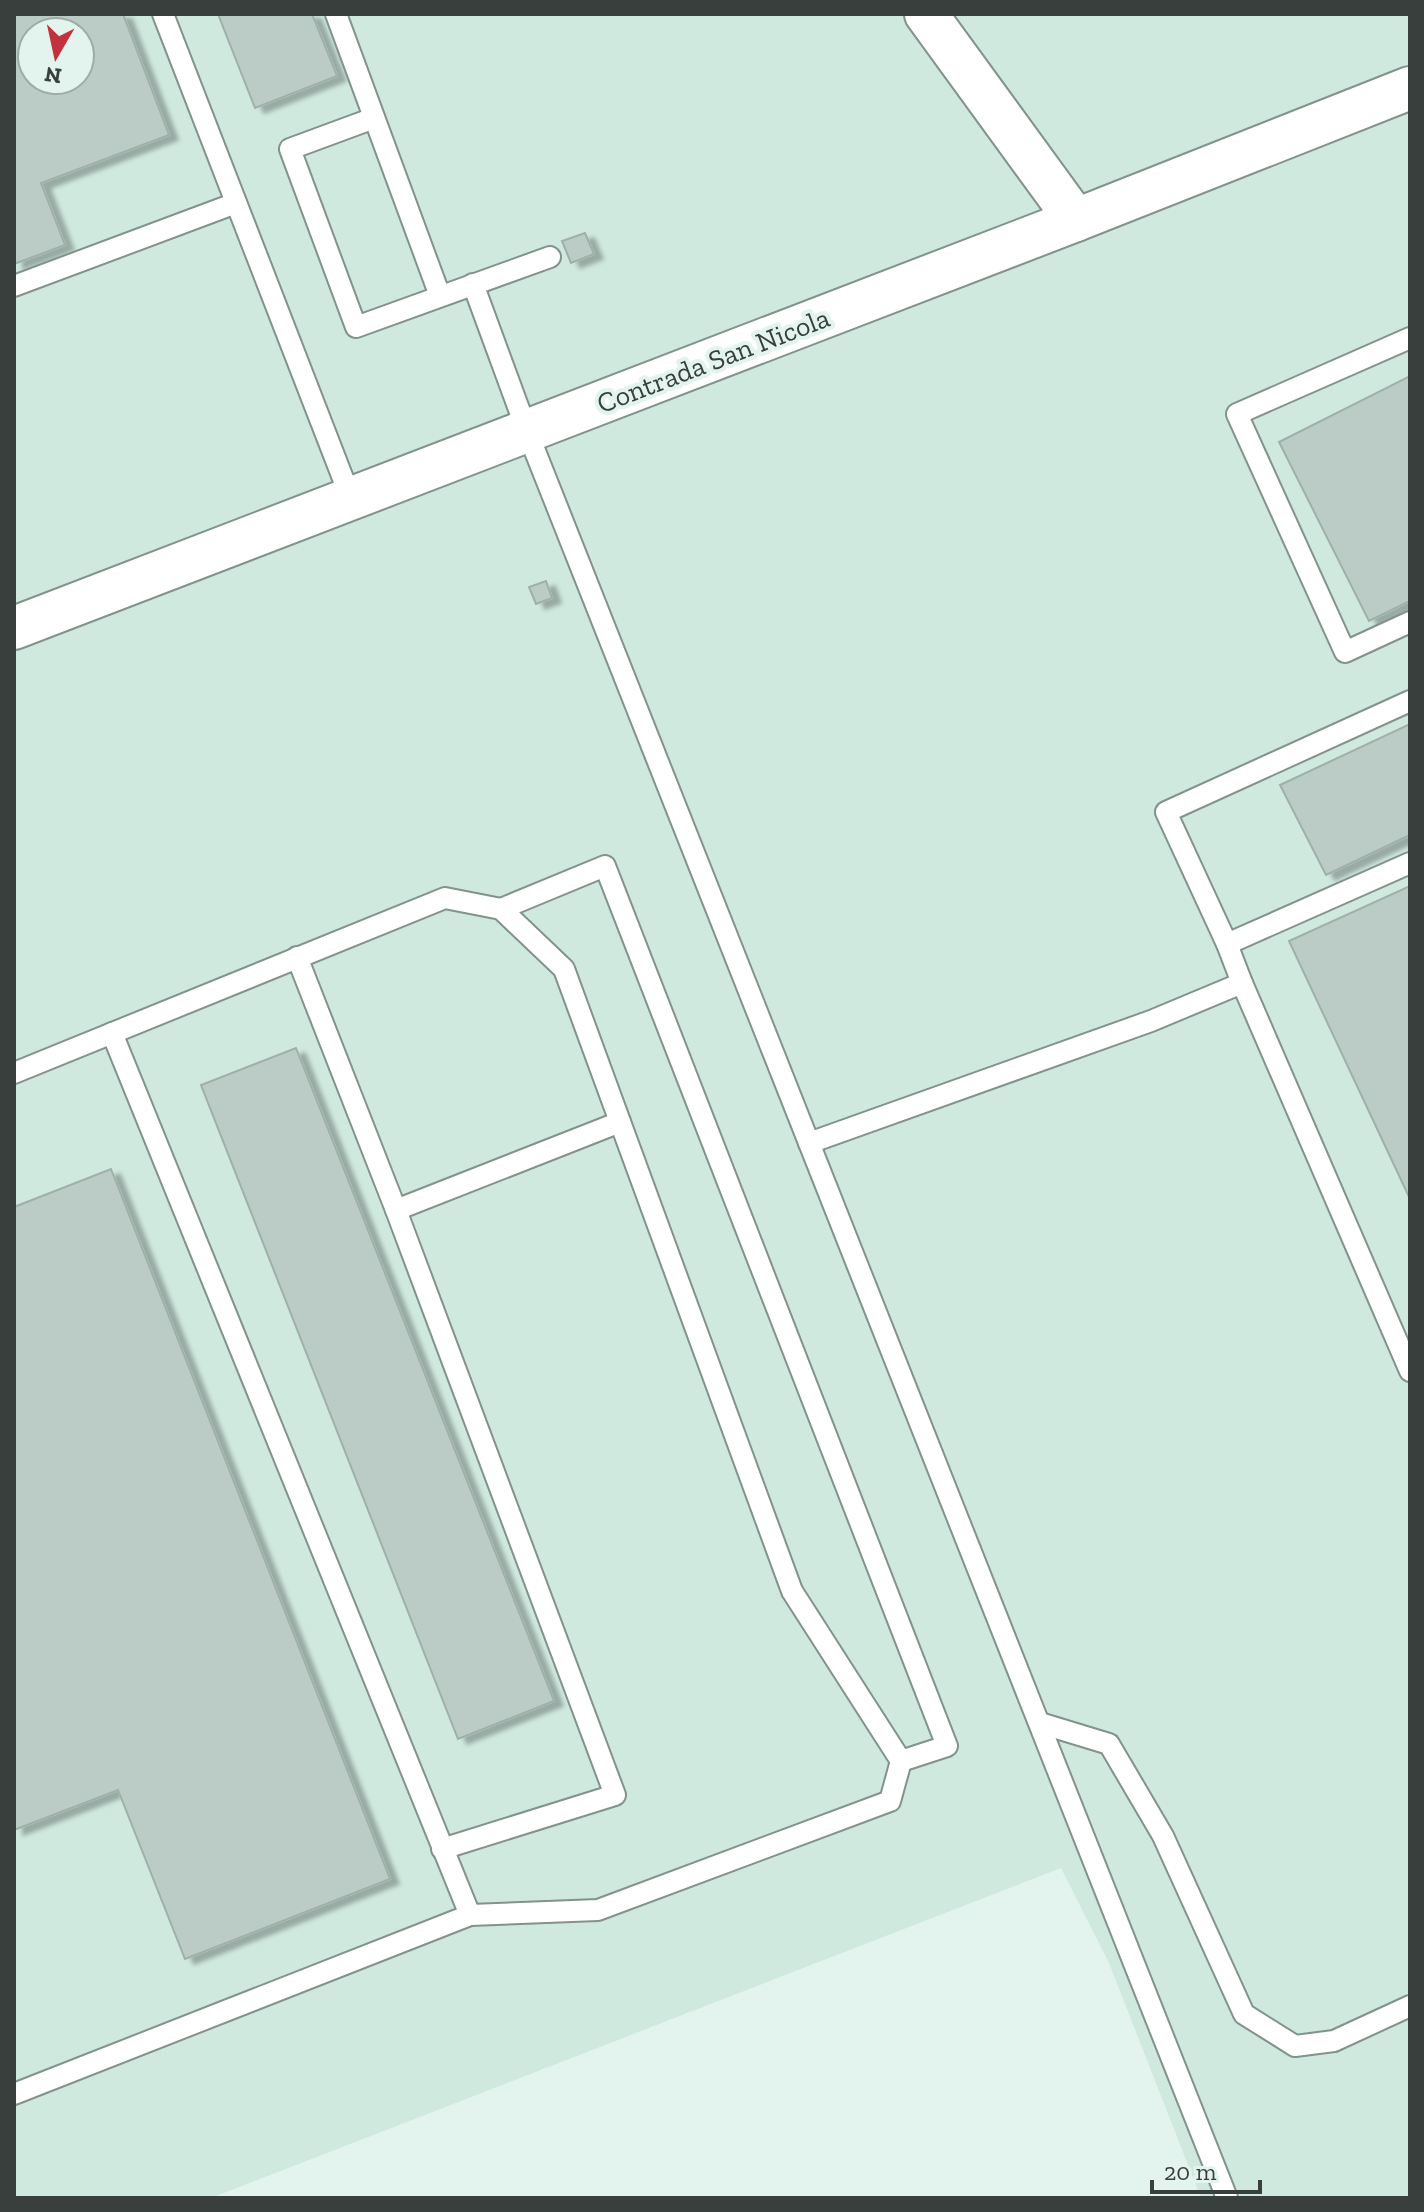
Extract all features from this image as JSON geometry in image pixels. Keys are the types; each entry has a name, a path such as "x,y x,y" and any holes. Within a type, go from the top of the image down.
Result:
{"street":[{"path":"926,14 1076,220"},
{"name":"Contrada San Nicola","path":"14,628 1076,220 1410,88"}],"lane":[{"path":"163,14 351,499"},
{"path":"336,14 440,296"},
{"path":"374,118 290,149 356,327 550,257"},
{"path":"14,286 236,203"},
{"path":"473,284 527,431 1227,2198"},
{"path":"1410,338 1237,414 1345,652 1410,622"},
{"path":"1410,701 1166,812 1227,944 1410,1371"},
{"path":"1227,944 1410,863"},
{"path":"501,909 605,866 947,1746 901,1761"},
{"path":"14,1073 445,898 501,909 564,969 792,1591 901,1761 890,1801 598,1910 470,1915 14,2094"},
{"path":"297,957 396,1210 615,1795 442,1849"},
{"path":"809,1143 1151,1021 1242,983"},
{"path":"112,1033 470,1915"},
{"path":"396,1210 620,1122"},
{"path":"1040,1723 1109,1744 1163,1836 1244,2014 1295,2046 1334,2041 1410,2006"}],"shaded area":[{"path":"14,14 1410,14 1410,2198 1201,2198 1109,1963 1061,1868 211,2198 14,2198"}],"building":[{"path":"14,14 123,14 169,135 41,183 65,245 14,264"},
{"path":"218,14 312,14 337,76 255,108"},
{"path":"585,233 594,254 571,263 562,241"},
{"path":"1410,376 1410,601 1369,621 1279,442"},
{"path":"546,581 552,598 536,604 529,587"},
{"path":"1410,724 1410,835 1326,875 1280,785"},
{"path":"1410,886 1410,1199 1289,941"},
{"path":"296,1048 554,1701 458,1739 201,1085"},
{"path":"111,1169 390,1879 185,1959 118,1790 14,1830 14,1207"}]}
